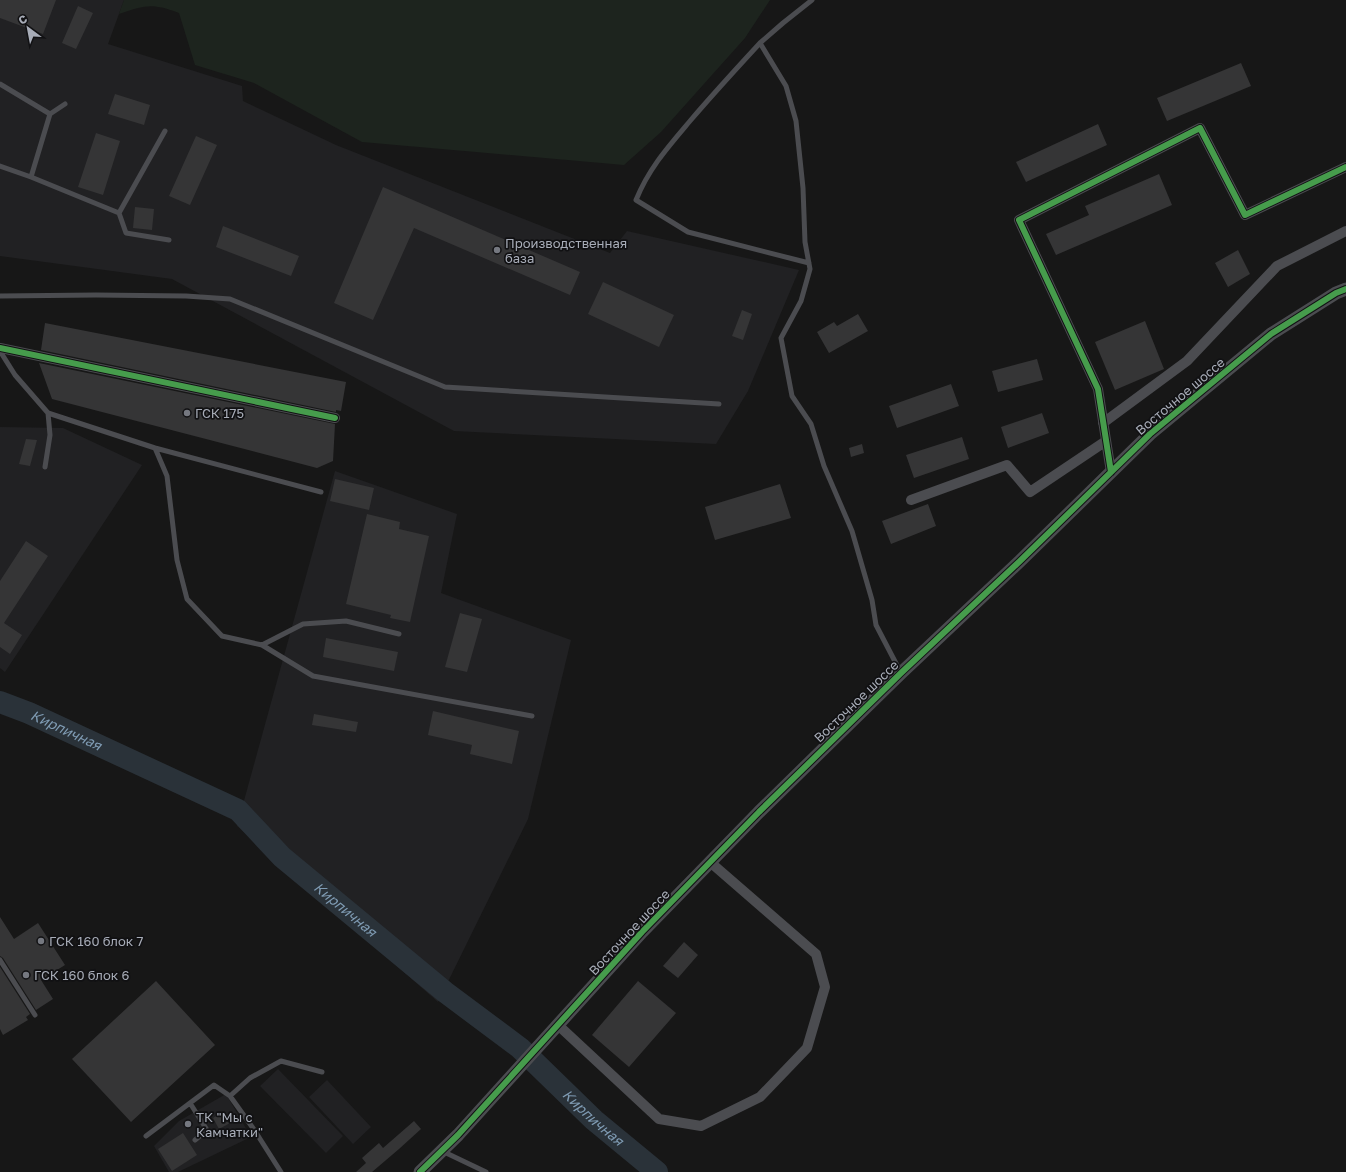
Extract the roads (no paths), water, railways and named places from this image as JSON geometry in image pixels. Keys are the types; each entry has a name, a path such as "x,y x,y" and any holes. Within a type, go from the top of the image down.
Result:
{"street":[{"path":"1111,472 1098,389 1019,220 1200,128 1245,215 1346,168"},
{"path":"1103,422 1187,361 1277,266 1346,231"},
{"name":"Восточное шоссе","path":"420,1172 514,1074 642,932 759,812 900,673 1020,561 1150,434 1271,334 1336,293 1346,289"},
{"path":"0,350 336,418"},
{"path":"912,500 1007,465 1030,492 1106,441"},
{"path":"558,1025 659,1119 701,1126 760,1097 807,1048 825,987 816,954 710,862"}],"lane":[{"path":"809,263 688,232 636,200 659,157 714,93 760,43 812,0"},
{"path":"760,43 786,86 796,121 803,188 805,242 810,269 801,302 781,338 792,396 811,424 824,466 852,531 872,600 876,625 900,673"},
{"path":"0,84 50,114"},
{"path":"31,177 50,114 64,104"},
{"path":"119,213 165,131"},
{"path":"0,166 119,213 126,233 169,240"},
{"path":"0,296 186,296 230,299 445,387 719,404"},
{"path":"0,350 15,375 48,413 155,448 321,492"},
{"path":"45,467 50,435 48,413"},
{"path":"155,448 167,476 176,560 187,599 222,636 262,646 313,676 532,716"},
{"path":"262,646 303,624 346,621 399,634"},
{"path":"0,960 35,1015"},
{"path":"230,1096 250,1078 281,1061 322,1072"},
{"path":"146,1136 214,1085 230,1096 256,1131 281,1172"},
{"path":"190,1103 207,1130 195,1140"},
{"path":"441,1151 486,1172"}],"waterway":[{"name":"Кирпичная","path":"0,702 29,713 238,810 282,857 445,992 520,1048 594,1120 657,1172"}],"place":[{"name":"Производственная база","path":"497,250"},
{"name":"ГСК 175","path":"187,413"},
{"name":"ГСК 160 блок 7","path":"41,941"},
{"name":"ГСК 160 блок 6","path":"26,975"},
{"name":"ТК \"Мы с Камчатки\"","path":"188,1124"}]}
